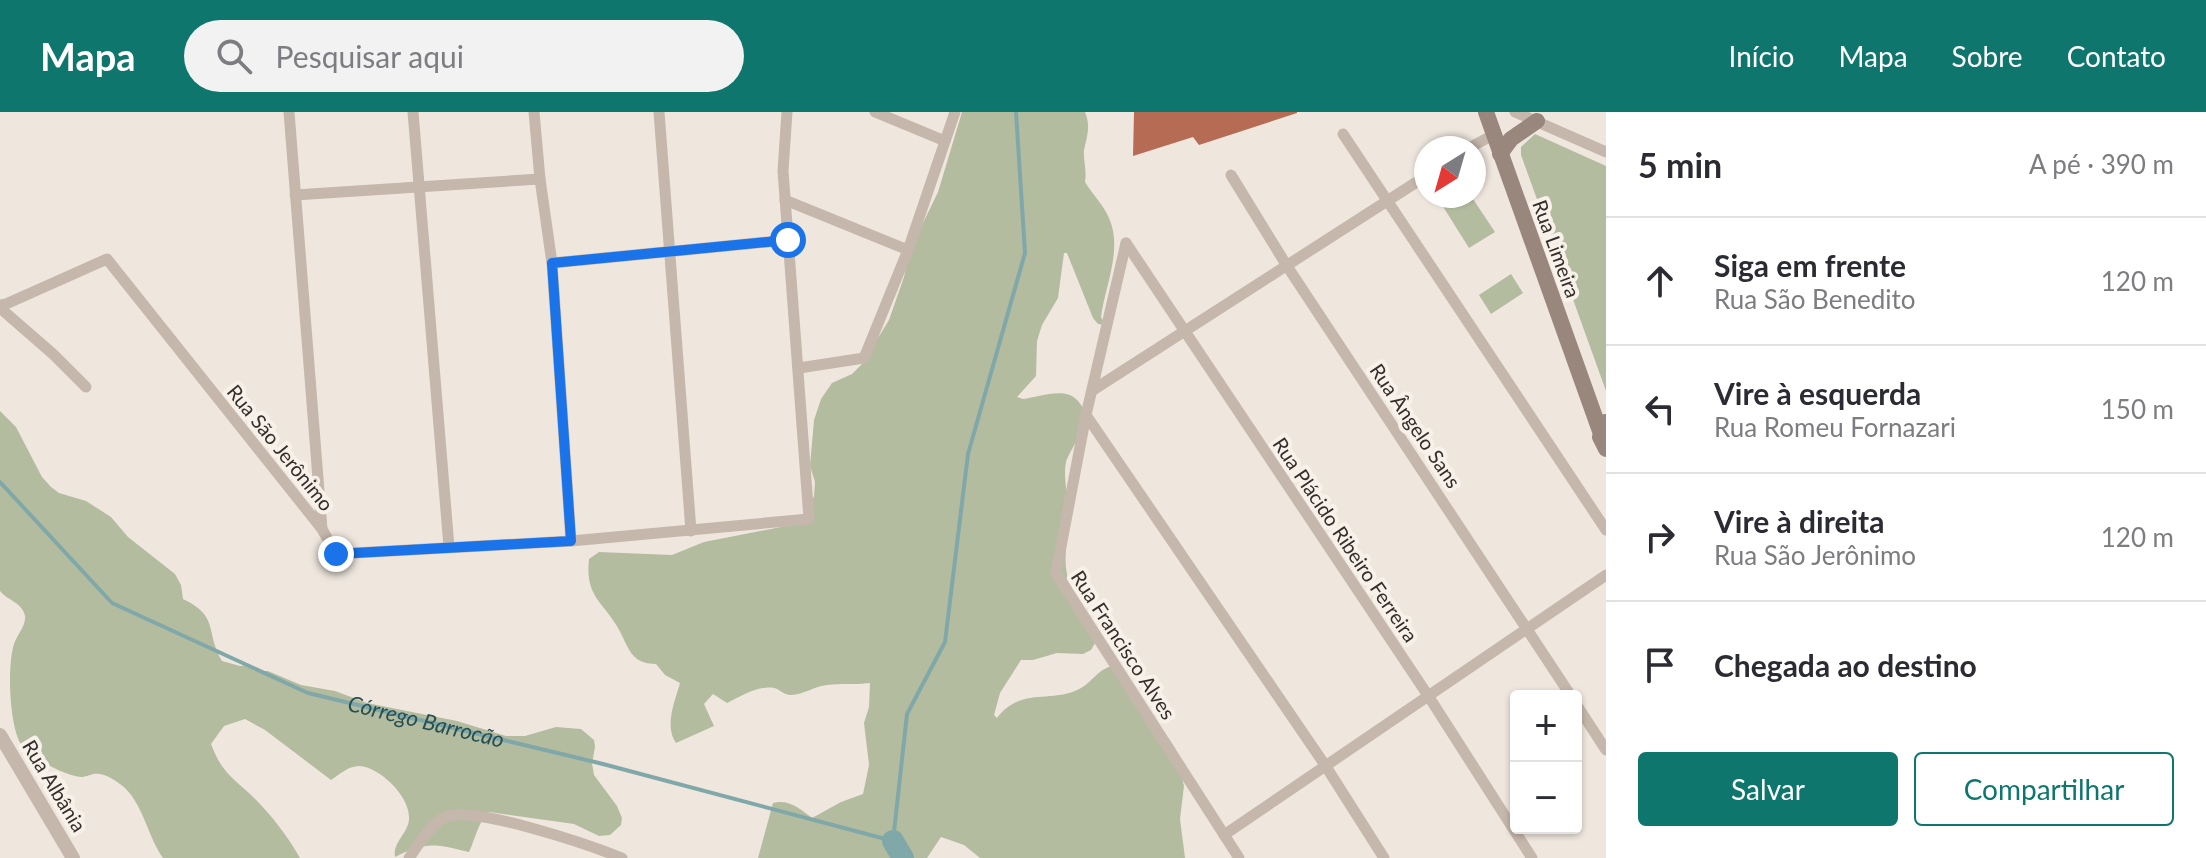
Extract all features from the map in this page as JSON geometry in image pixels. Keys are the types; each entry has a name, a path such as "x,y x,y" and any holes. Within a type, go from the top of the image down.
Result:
{"main road":[{"name":"Rua Limeira","path":"1486,112 1590,400 1603,426 1602,443 1606,449"},
{"path":"1500,154 1511,139 1537,121"},
{"path":"1590,400 1606,412"}],"street":[{"path":"289,112 322,529"},
{"path":"413,112 449,547"},
{"path":"534,112 552,263 571,541"},
{"path":"659,112 691,531"},
{"path":"787,112 783,171 799,368 864,358 908,250 955,112"},
{"path":"875,112 945,141"},
{"path":"1515,112 1606,152"},
{"path":"1343,134 1602,518 1606,530"},
{"path":"1486,139 1493,135"},
{"name":"Rua Ângelo Sans","path":"1231,175 1287,266 1567,690"},
{"path":"295,195 540,179"},
{"path":"1093,390 1414,184"},
{"path":"785,200 908,250"},
{"path":"552,263 788,240"},
{"name":"Rua Plácido Ribeiro Ferreira","path":"1126,243 1429,697 1532,858"},
{"name":"Rua Francisco Alves","path":"1126,243 1086,415 1056,573 1239,858"},
{"name":"Rua São Jerônimo","path":"0,306 107,259 322,529 336,554 571,541 809,519 799,368"},
{"path":"0,306 86,387"},
{"path":"1086,415 1325,765 1384,858"},
{"path":"1224,835 1606,575"},
{"path":"1582,713 1606,750"},
{"name":"Rua Albânia","path":"0,735 73,858"},
{"path":"409,858 432,827 447,816 466,814 533,828 622,858"}],"green space":[{"path":"962,112 1085,112 1088,127 1084,150 1085,182 1107,213 1114,242 1112,268 1101,317 1105,325 1098,324 1093,318 1067,253 1064,253 1058,298 1042,325 1037,341 1036,376 1017,397 1065,394 1071,395 1082,406 1084,423 1065,468 1068,519 1066,561 1074,597 1095,643 1091,650 1083,654 1057,653 1021,660 1000,693 994,715 997,718 1006,708 1025,699 1077,690 1105,669 1119,665 1175,748 1184,786 1180,819 1185,858 980,858 964,845 941,837 927,858 758,858 773,803 789,804 812,818 863,794 869,765 864,723 869,707 870,683 827,685 791,695 774,688 762,688 727,703 713,694 704,704 714,726 676,743 671,721 680,683 665,675 656,664 635,658 592,590 589,559 599,552 672,555 704,542 786,526 808,512 815,482 810,466 814,420 821,399 832,383 852,374 862,364 889,320 909,252 938,192"},
{"path":"1535,134 1606,166 1606,391 1521,155 1521,147"},
{"path":"1444,208 1479,208 1495,232 1469,248"},
{"path":"1511,274 1523,293 1491,314 1479,295"},
{"path":"0,411 16,427 42,477 51,487 59,493 86,501 111,517 128,537 175,574 183,599 195,605 207,619 222,661 248,665 255,671 268,671 301,685 335,691 367,703 457,721 506,736 525,736 556,727 581,729 594,740 594,775 617,806 622,818 621,825 610,835 599,836 574,824 489,812 469,852 423,846 395,857 409,817 404,800 392,784 376,771 359,766 347,769 331,780 265,730 245,719 224,726 211,744 226,772 270,815 300,858 163,858 137,804 122,785 102,774 81,777 58,770 27,751 18,737 10,696 10,667 14,644 25,616 21,608 0,591"}],"building":[{"path":"1134,112 1297,113 1199,145 1193,137 1133,156"}],"waterway":[{"name":"Córrego Barrocão","path":"0,482 112,603 308,693 603,764 893,841 907,714 945,642 968,454 1025,253 1016,112"},
{"name":"Córrego Barrocão","path":"893,841 903,858"}],"route":[{"path":"336,554 571,541 552,263 788,240"}]}
